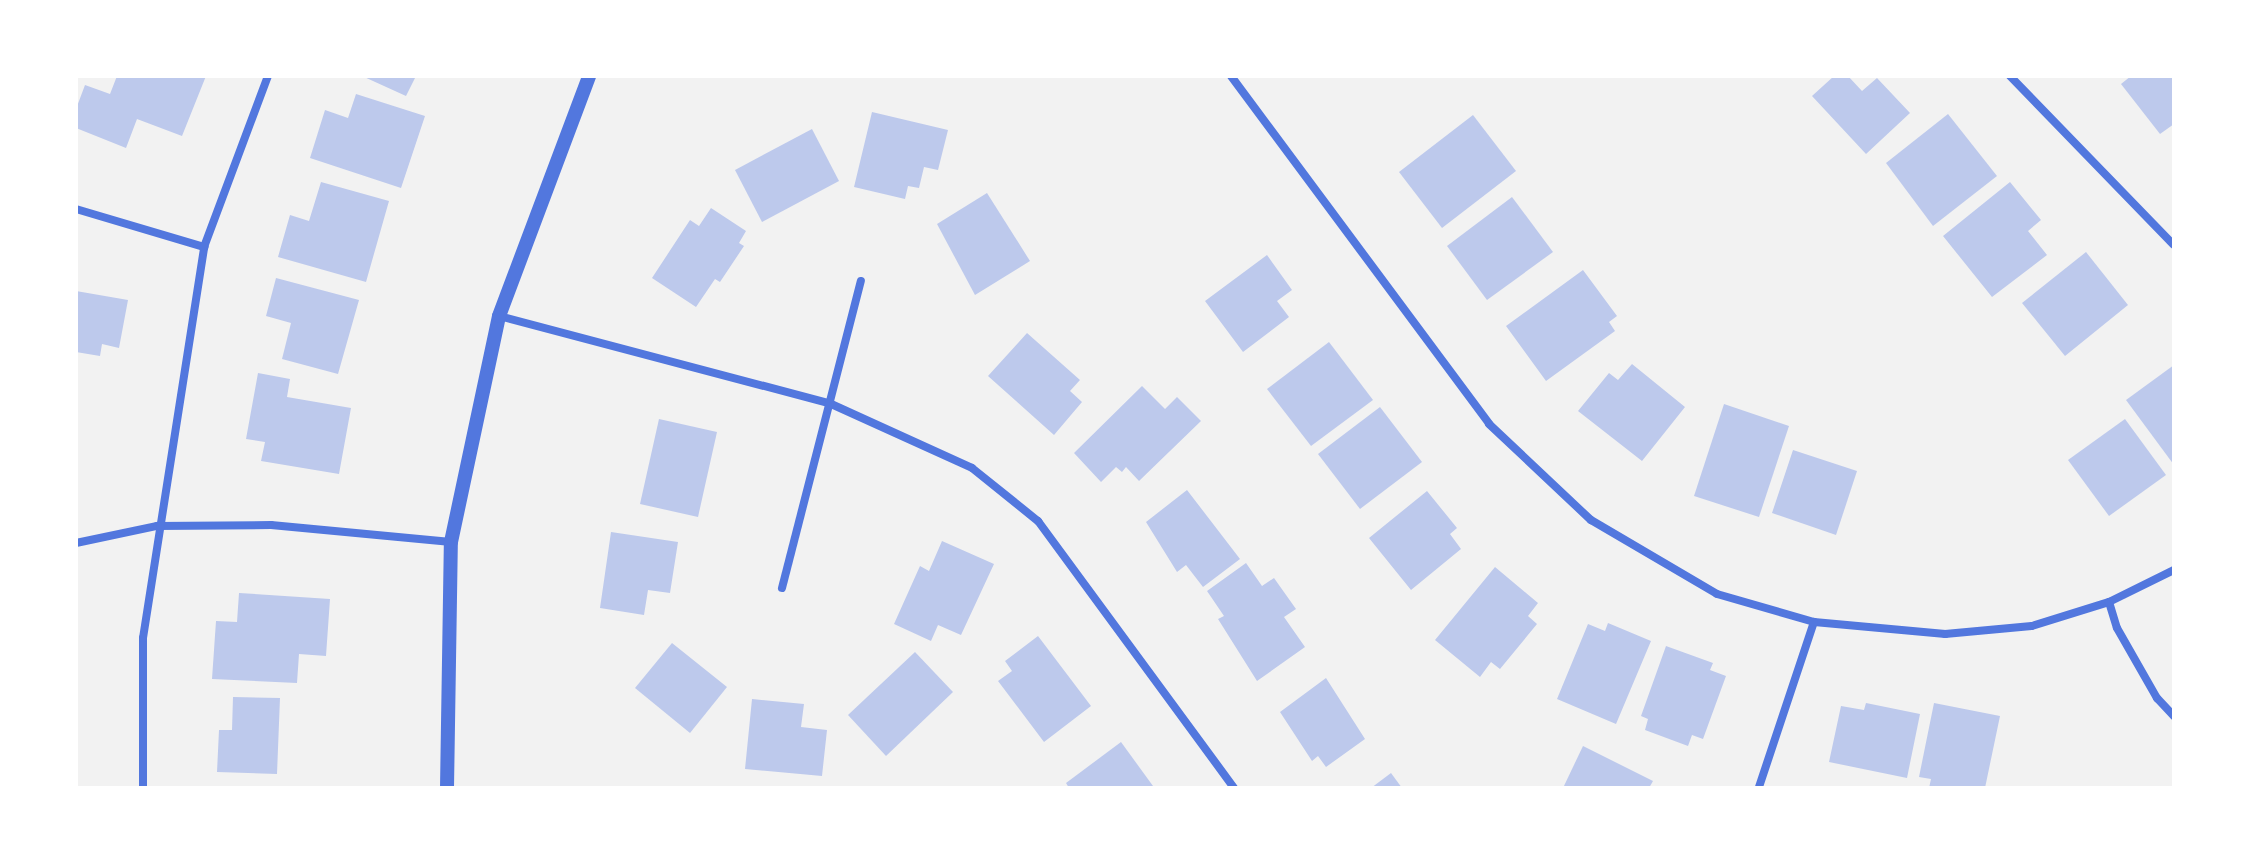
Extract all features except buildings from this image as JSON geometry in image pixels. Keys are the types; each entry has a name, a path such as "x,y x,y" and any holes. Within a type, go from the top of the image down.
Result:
{"street":[{"path":"143,788 143,638 157,526 204,247 268,76"},
{"path":"447,788 451,542 499,316 589,76"},
{"path":"1231,76 1489,424 1591,520 1717,594 1814,622 1945,634 2032,626 2109,602 2174,570"},
{"path":"2010,76 2174,245"},
{"path":"76,209 204,247"},
{"path":"782,588 861,281"},
{"path":"499,316 829,403 972,468 1038,521 1234,788"},
{"path":"76,543 157,526 271,525 451,542"},
{"path":"2109,602 2117,628 2157,698 2174,716"},
{"path":"1759,787 1814,622"}]}
